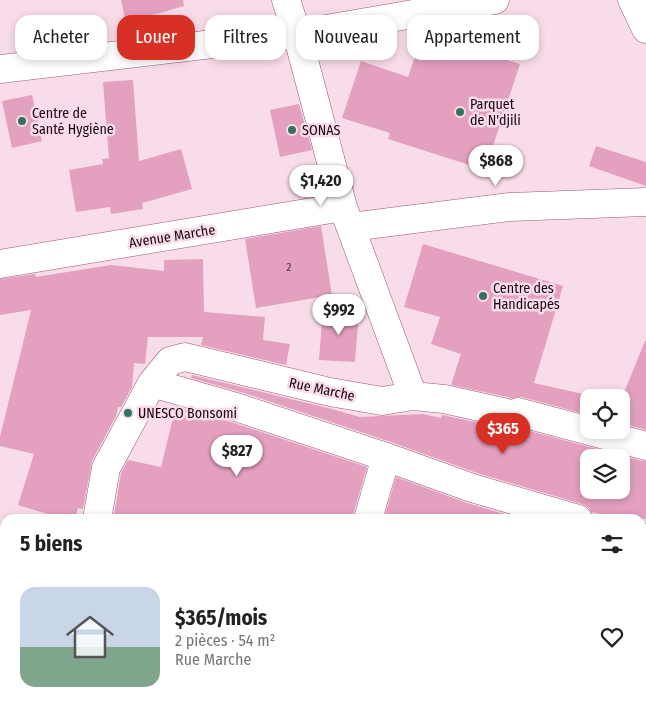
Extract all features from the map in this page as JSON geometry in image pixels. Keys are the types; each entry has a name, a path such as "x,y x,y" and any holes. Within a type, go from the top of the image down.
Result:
{"street":[{"path":"286,0 296,31"},
{"path":"397,17 495,0"},
{"path":"632,0 646,29"},
{"path":"0,69 296,34"},
{"path":"304,60 347,217 413,396"},
{"name":"Avenue Marche","path":"0,264 347,217 510,207 646,202"},
{"name":"Rue Marche","path":"98,514 106,468 152,383 170,361 185,357 330,392 382,401 413,396 444,399 516,415 518,412 646,446"},
{"path":"152,383 239,408 472,488 561,514"},
{"path":"369,514 386,457"}],"building":[{"path":"121,0 183,0 184,6 153,15 124,15"},
{"path":"414,60 507,60 520,64 485,170 388,139 390,133 342,118 361,61 408,77"},
{"path":"133,80 139,161 181,149 192,189 142,203 143,209 111,214 110,207 76,212 69,170 103,164 102,159 109,158 103,82"},
{"name":"Centre de Santé Hygiène","path":"32,95 42,141 12,148 2,101"},
{"name":"SONAS","path":"299,104 312,150 280,157 270,110"},
{"path":"596,146 646,162 646,186 589,166"},
{"path":"321,226 332,295 256,308 245,239"},
{"name":"Centre des Handicapés","path":"423,244 563,286 534,383 580,393 580,413 522,397 512,398 451,385 461,354 431,344 440,317 404,307"},
{"path":"203,259 204,312 265,317 263,340 290,344 286,365 201,345 203,337 148,337 145,364 134,363 132,387 121,407 118,407 116,416 92,461 83,509 78,508 76,514 48,514 18,505 34,454 0,446 0,437 31,310 0,315 0,279 35,274 36,277 111,265 164,271 164,260"},
{"path":"323,309 359,312 355,362 319,360"},
{"path":"646,341 646,430 630,426 630,389 625,389"},
{"path":"192,375 360,417 423,414 441,418 442,415 513,430 522,429 597,449 580,449 580,499 630,499 630,458 646,461 646,514 599,514 593,512 592,514 589,508 582,504 477,473 244,393 191,378"},
{"path":"176,406 367,467 353,514 114,514 121,473 128,460 161,467"},
{"path":"396,477 467,503 504,514 385,514"}],"place":[{"name":"Parquet de N'djili","path":"460,112"},
{"name":"Centre de Santé Hygiène","path":"22,121"},
{"name":"SONAS","path":"292,130"},
{"name":"Centre des Handicapés","path":"483,296"},
{"name":"UNESCO Bonsomi","path":"128,413"}]}
